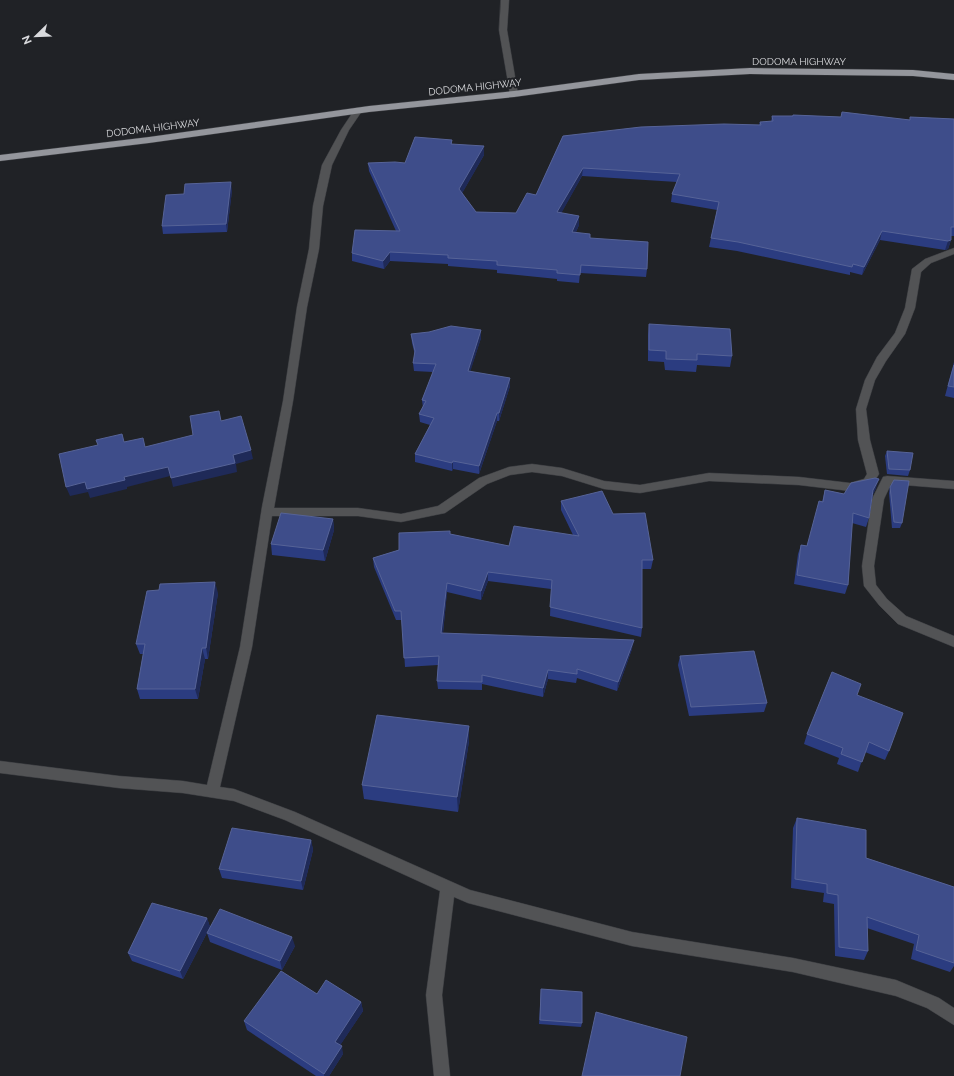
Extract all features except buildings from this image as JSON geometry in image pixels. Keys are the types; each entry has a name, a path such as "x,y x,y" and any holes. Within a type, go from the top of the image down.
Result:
{"highway":[{"name":"DODOMA HIGHWAY","path":"0,158 149,140 358,111 514,94 639,78 750,71 913,73 954,77"}],"street":[{"path":"505,0 503,30 514,94"},
{"path":"212,791 246,647 288,401 302,307 314,249 318,206 327,165 345,130 358,111"},
{"path":"268,512 358,512 401,518 441,510 483,481 509,471 532,468 562,472 604,485 640,489 709,477 799,481 850,487 868,482 873,474 864,440 861,409 870,380 900,334 910,308 916,272 928,260 954,251"},
{"path":"870,479 954,485"},
{"path":"887,480 878,499 868,566 870,586 883,602 902,620 954,642"},
{"path":"0,767 212,791 234,795 290,816 468,896 632,939 793,965 896,988 933,1003 954,1017"},
{"path":"442,1076 434,995 448,887"}]}
